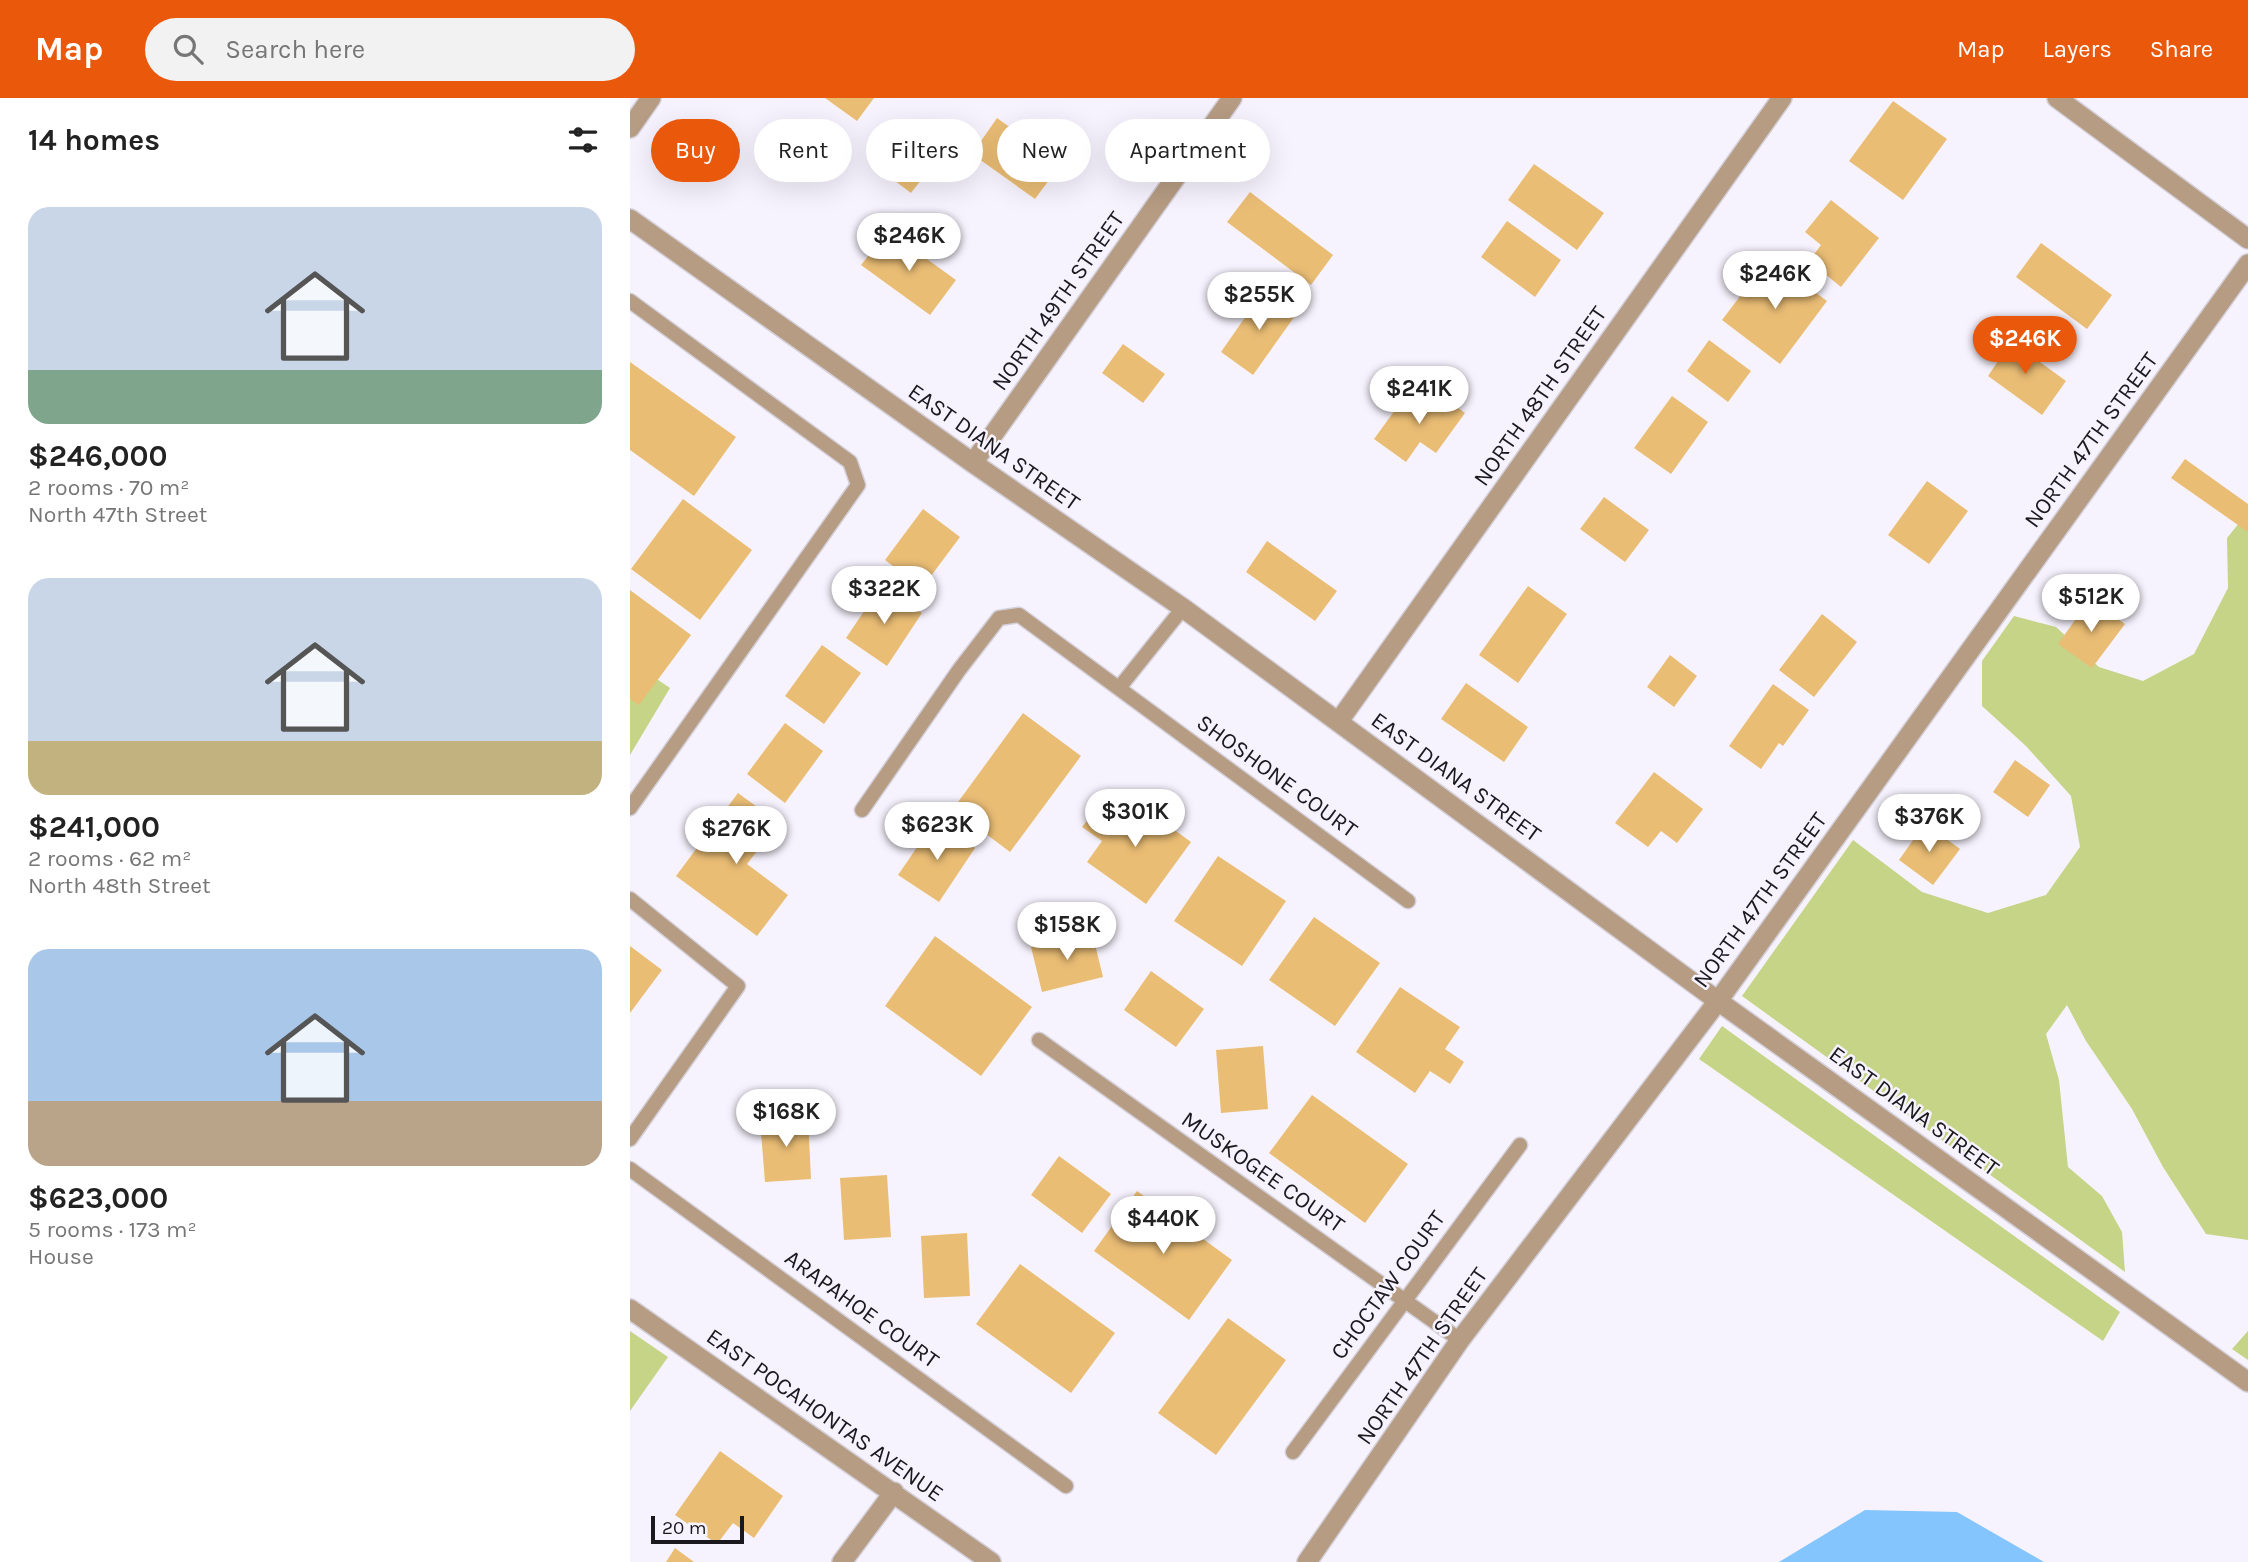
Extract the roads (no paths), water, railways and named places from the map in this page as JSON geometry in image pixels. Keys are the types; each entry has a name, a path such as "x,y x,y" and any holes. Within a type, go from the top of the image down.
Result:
{"street":[{"path":"630,128 651,98"},
{"name":"NORTH 49TH STREET","path":"973,463 1232,98"},
{"name":"NORTH 48TH STREET","path":"1339,722 1782,98"},
{"path":"2057,98 2248,239"},
{"name":"EAST DIANA STREET","path":"630,219 973,463 1183,608 1718,1001 2248,1382"},
{"name":"NORTH 47TH STREET","path":"1307,1562 1460,1340 1718,1001 2248,264"},
{"name":"EAST POCAHONTAS AVENUE","path":"630,1309 991,1562"},
{"path":"842,1562 894,1492"}],"lane":[{"path":"630,301 850,462 858,485 630,808"},
{"path":"1119,688 1183,608"},
{"name":"SHOSHONE COURT","path":"862,810 959,670 999,618 1019,615 1408,901"},
{"path":"630,899 738,986 630,1139"},
{"name":"MUSKOGEE COURT","path":"1039,1040 1460,1340"},
{"name":"CHOCTAW COURT","path":"1293,1452 1520,1145"},
{"name":"ARAPAHOE COURT","path":"630,1169 1066,1486"}],"water":[{"path":"1865,1510 1957,1512 2044,1562 1779,1562"}]}
